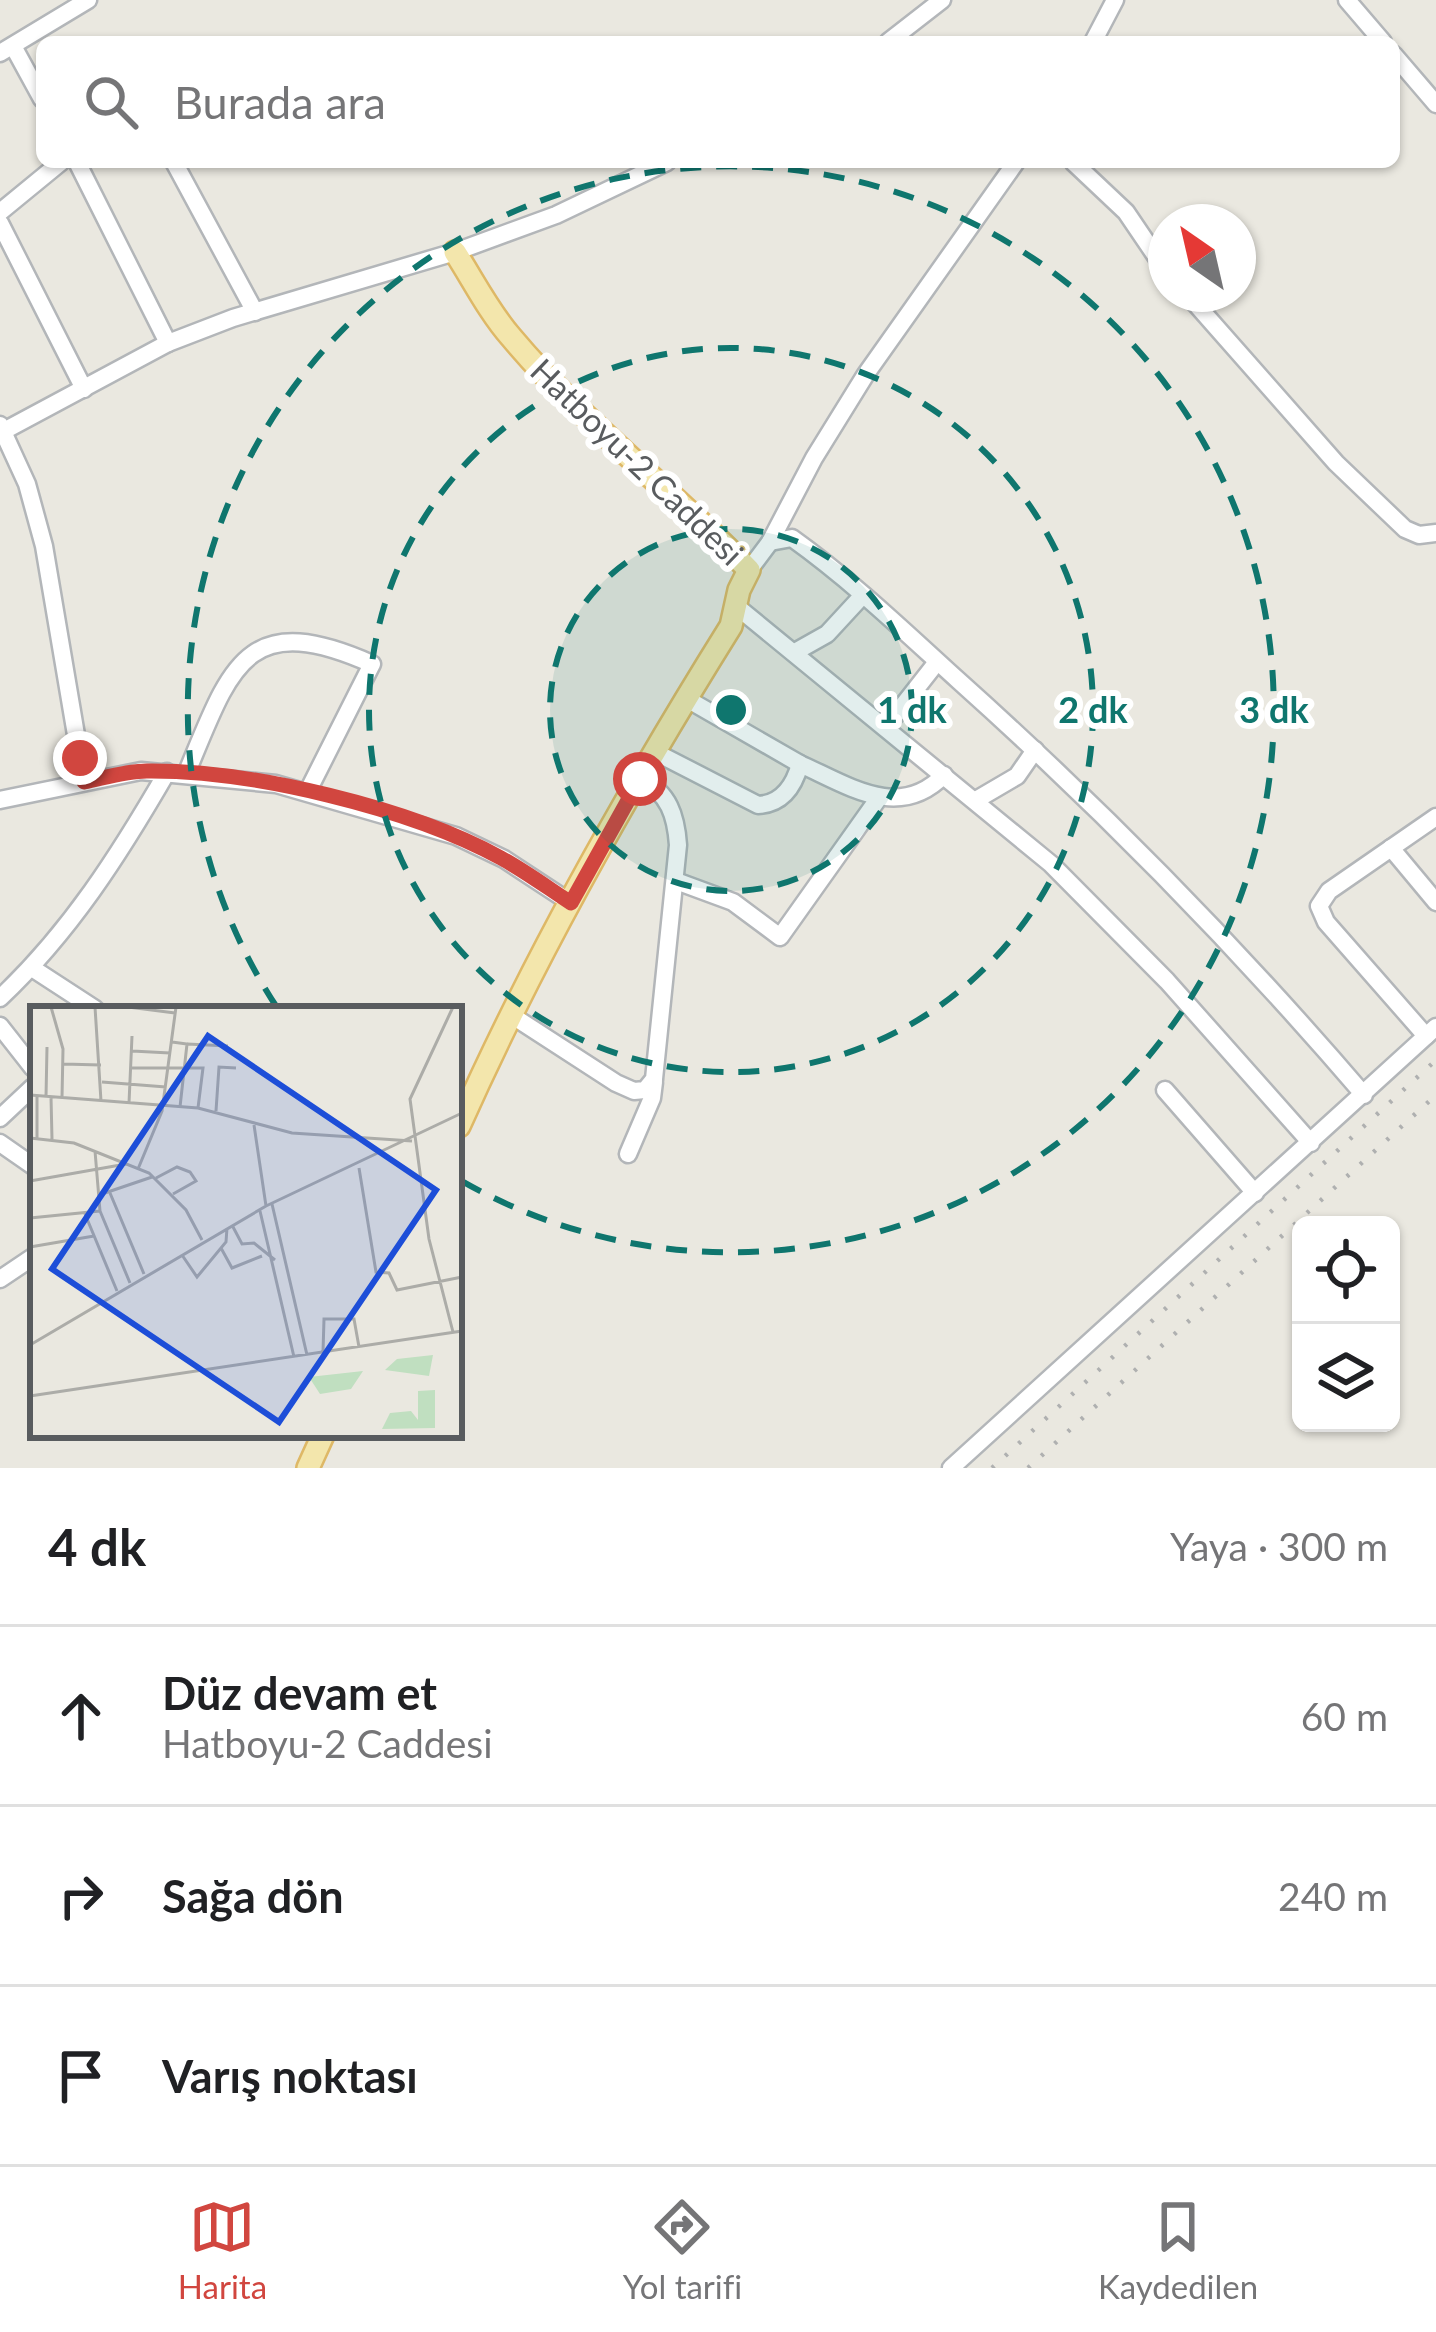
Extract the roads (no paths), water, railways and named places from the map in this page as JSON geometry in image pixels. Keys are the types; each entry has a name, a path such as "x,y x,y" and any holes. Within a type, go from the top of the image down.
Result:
{"main road":[{"name":"Hatboyu-2 Caddesi","path":"455,252 508,334 586,419 691,510 749,570 731,626 571,903 462,1120"},
{"path":"308,1468 322,1438"}],"street":[{"path":"36,91 6,49 88,0"},
{"path":"896,36 942,0"},
{"path":"1096,36 1115,0"},
{"path":"1347,0 1378,36"},
{"path":"1400,62 1436,104"},
{"path":"0,212 54,168"},
{"path":"80,168 168,343"},
{"path":"177,168 255,312"},
{"path":"84,782 44,545 22,471 1,430 168,343 455,252 556,215 655,168"},
{"path":"749,570 770,542 866,374 1012,168"},
{"path":"1078,168 1126,212 1148,245"},
{"path":"0,224 84,389"},
{"path":"1202,312 1336,463 1405,530 1419,535 1436,533"},
{"path":"770,542 792,538 1035,750 1258,972 1364,1095"},
{"path":"795,652 827,634 863,596"},
{"path":"736,607 1051,864 1117,929 1311,1142"},
{"path":"187,772 221,693 244,660 272,642 317,643 372,664 308,791"},
{"path":"886,727 938,662"},
{"path":"687,699 800,764 878,799 915,795 932,788 944,775"},
{"path":"976,800 1017,776 1035,750"},
{"path":"655,752 758,805 773,804 782,796 800,764"},
{"path":"0,800 141,771 187,772 308,791 456,836 571,903"},
{"path":"0,998 32,968 90,897 167,772"},
{"path":"628,1154 652,1098 676,881 676,819 664,796 640,779"},
{"path":"0,818 20,797"},
{"path":"676,881 733,902 781,937 878,799"},
{"path":"951,1468 1431,1032 1320,914 1322,898 1329,891 1436,818"},
{"path":"1391,848 1436,902"},
{"path":"32,968 89,1006"},
{"path":"511,1015 616,1083 645,1090 654,1079"},
{"path":"0,1026 30,1064"},
{"path":"0,1118 30,1090"},
{"path":"1165,1090 1255,1193"},
{"path":"0,1143 30,1164"},
{"path":"0,1280 30,1259"}],"railway":[{"path":"992,1468 1436,1060"},
{"path":"1028,1468 1436,1095"}]}
